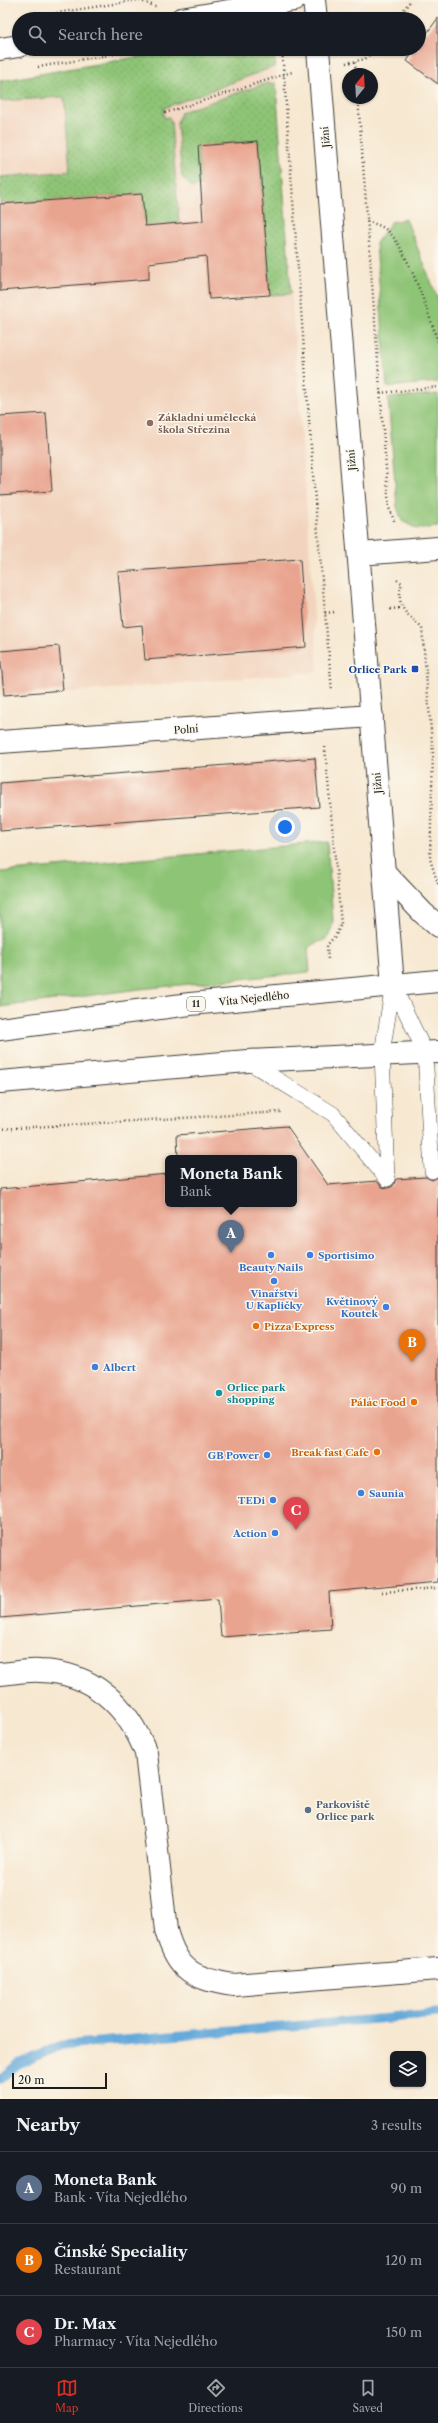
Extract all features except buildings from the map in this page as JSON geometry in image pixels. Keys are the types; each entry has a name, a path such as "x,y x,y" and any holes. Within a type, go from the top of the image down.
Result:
{"street":[{"path":"223,12 294,0"},
{"path":"314,0 315,12"},
{"path":"0,49 12,47"},
{"name":"Jižní","path":"319,56 393,985"},
{"path":"359,554 438,548"},
{"name":"Polní","path":"0,742 372,716"},
{"path":"384,872 423,913 438,926"},
{"name":"Víta Nejedlého","path":"0,1029 190,1004 438,981"},
{"path":"0,1082 247,1061 382,1053 431,1052"},
{"path":"0,1674 40,1671 74,1676 115,1701 139,1735 146,1753 166,1930 172,1949 183,1966 205,1981 234,1986 438,1969"}],"lane":[{"path":"393,985 431,1052 432,1171"},
{"path":"247,1061 333,1114 387,1179 382,1053 393,985"}],"path":[{"path":"63,12 138,0 160,8"},
{"path":"402,12 411,0"},
{"path":"30,68 102,56"},
{"path":"283,56 315,501 332,693 322,703 340,924 336,935 327,945 328,962"},
{"path":"355,62 356,68"},
{"path":"165,113 285,73"},
{"path":"358,104 389,508 392,520 399,528"},
{"path":"367,221 389,232 400,248 426,308 438,342"},
{"path":"380,393 438,387"},
{"path":"396,579 402,583 399,594 402,608 422,628 433,754 430,859 438,884"},
{"path":"0,1128 281,1112 288,1114"},
{"path":"382,1592 438,1588"}],"shaded area":[{"name":"Základní umělecká škola Střezina","path":"142,56 274,56 318,672 0,698 0,81"}],"green space":[{"path":"142,56 274,56 276,66 164,108 164,118 169,117 171,121 179,223 145,226 142,194 0,204 0,177 70,171 64,97 0,101 0,81"},
{"path":"267,83 276,84 291,294 270,295 258,141 198,146 201,186 191,187 182,177 177,123 181,112"},
{"path":"406,219 438,299 438,382 387,387 376,243 391,222"},
{"path":"438,394 438,527 417,529 402,521 397,507 388,398"},
{"path":"327,842 333,920 329,935 326,939 312,945 308,949 310,972 140,989 0,1007 0,872"}],"waterway":[{"path":"0,2079 18,2064 62,2045 438,2014"}],"place":[{"name":"Základní umělecká škola Střezina","path":"150,423"},
{"name":"Orlice Park","path":"415,669"},
{"name":"Moneta Bank","path":"231,1253"},
{"name":"Beauty Nails","path":"271,1255"},
{"name":"Sportisimo","path":"310,1255"},
{"name":"Vinařství U Kapličky","path":"274,1281"},
{"name":"Květinový Koutek","path":"386,1307"},
{"name":"Pizza Express","path":"256,1326"},
{"name":"Čínské Speciality","path":"412,1362"},
{"name":"Albert","path":"95,1367"},
{"name":"Orlice park shopping","path":"219,1393"},
{"name":"Pálác Food","path":"414,1402"},
{"name":"Break fast Cafe","path":"377,1452"},
{"name":"GB Power","path":"267,1455"},
{"name":"Saunia","path":"361,1493"},
{"name":"TEDi","path":"273,1500"},
{"name":"Dr. Max","path":"296,1530"},
{"name":"Action","path":"275,1533"},
{"name":"Parkoviště Orlice park","path":"308,1810"}]}
